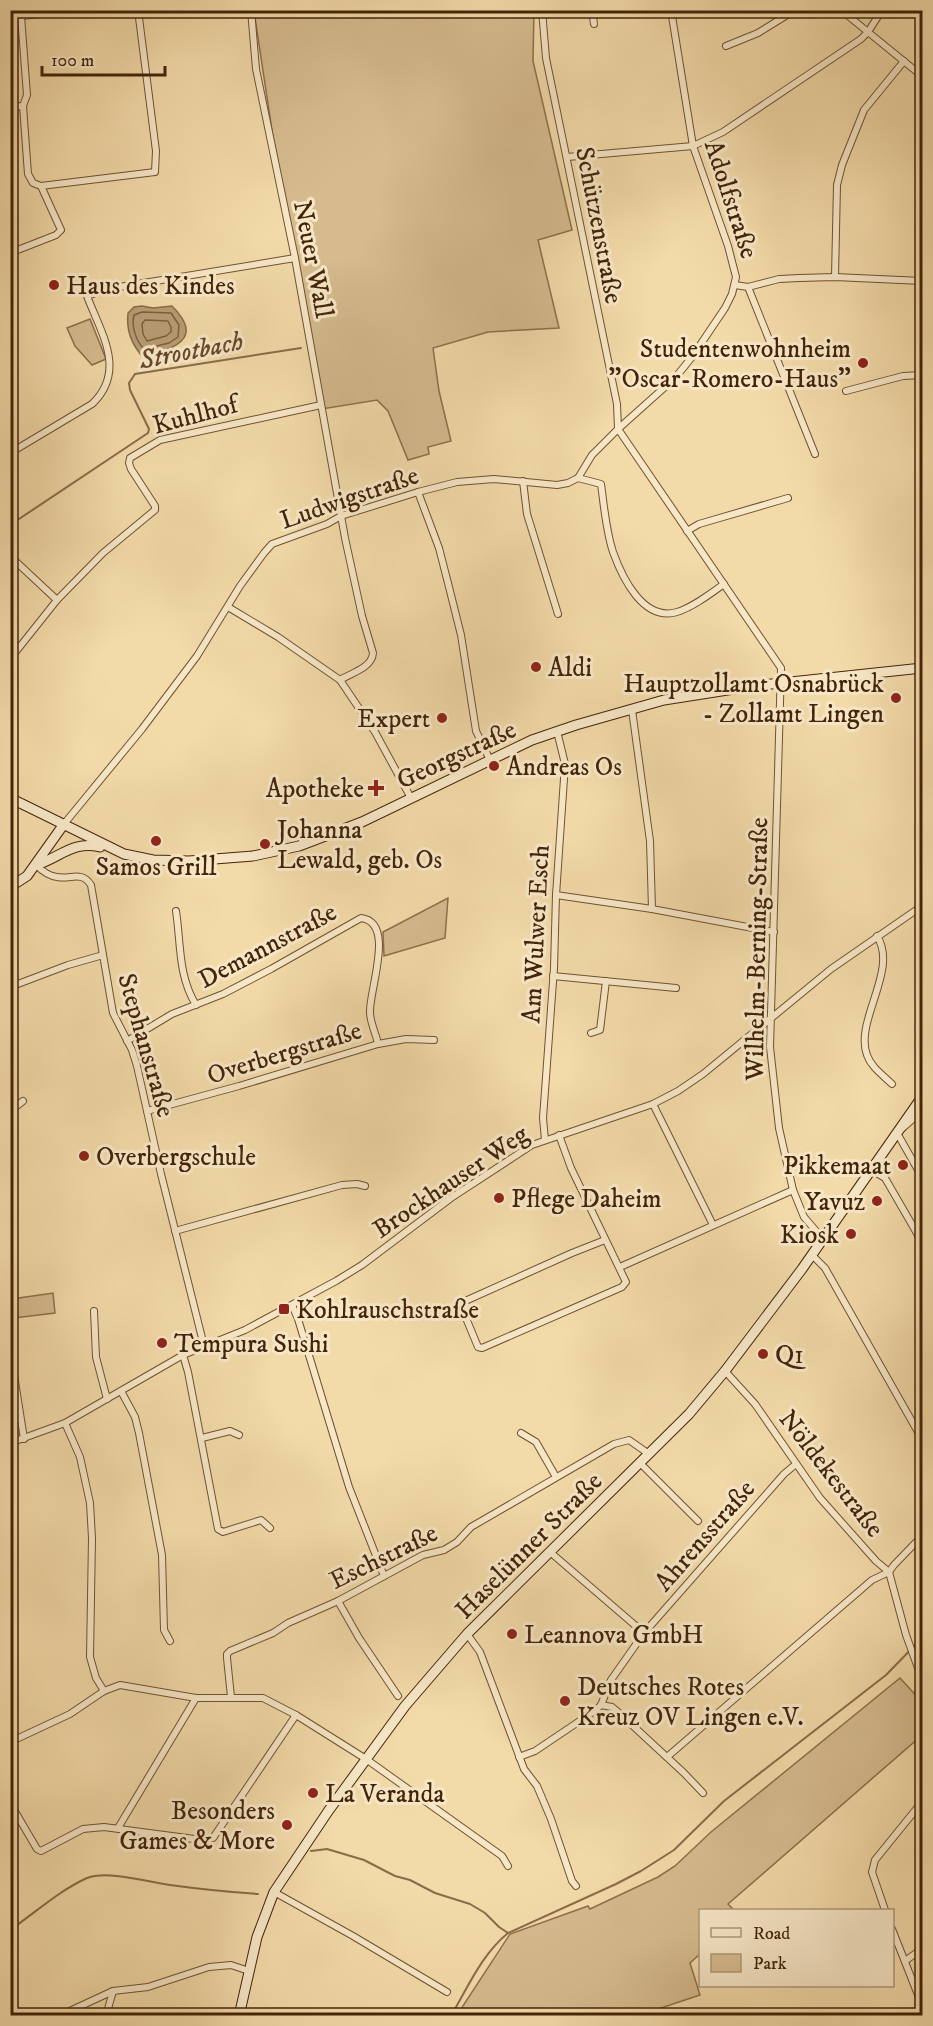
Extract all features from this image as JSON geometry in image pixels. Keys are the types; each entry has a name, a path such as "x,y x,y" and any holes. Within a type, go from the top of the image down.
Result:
{"street":[{"path":"13,10 21,16 78,10"},
{"path":"21,16 27,95 23,106 28,174 33,183 41,186 155,172 156,151 138,10"},
{"name":"Neuer Wall","path":"251,10 256,69 295,258 341,516 372,660 368,665 340,680"},
{"name":"Schützenstraße","path":"542,10 546,58 617,404 618,429"},
{"path":"592,10 594,24"},
{"name":"Adolfstraße","path":"618,429 675,378 693,357 725,308 735,285 736,277 728,246 693,146 671,10"},
{"path":"726,46 758,33 795,10"},
{"path":"841,10 922,76"},
{"path":"567,157 693,146 723,132 861,39 882,10"},
{"path":"835,277 837,185 842,165 864,110 904,61"},
{"path":"10,107 23,106"},
{"path":"10,253 60,233 61,230 41,186"},
{"path":"10,453 92,404 107,384 110,358 87,296 107,289 295,258"},
{"path":"735,285 748,287 779,279 835,277 922,281"},
{"path":"748,287 815,454"},
{"path":"846,391 903,376 922,375"},
{"name":"Kuhlhof","path":"10,659 57,600 103,553 155,510 155,506 130,469 130,458 160,440 321,405"},
{"path":"724,584 677,612 662,614 649,609 627,584 613,550 601,484 578,478 592,455 618,429 777,659 781,668 781,684"},
{"name":"Ludwigstraße","path":"64,824 142,729 197,656 259,559 272,544 327,524 341,516 418,492 477,479 557,484 578,478"},
{"path":"523,481 527,514 558,614"},
{"path":"418,492 439,548 461,635 476,731 490,760"},
{"path":"687,531 699,524 788,498"},
{"path":"10,552 12,558 57,600"},
{"path":"228,607 278,637 340,680 375,732 411,798"},
{"name":"Georgstraße","path":"111,849 153,860 217,861 280,851 343,829 467,773 532,740 664,700 709,692 922,668"},
{"name":"Wilhelm-Berning-Straße","path":"781,684 770,1047 774,1091 786,1164 793,1190 804,1217 824,1239"},
{"path":"632,710 650,841 652,909"},
{"name":"Am Wulwer Esch","path":"545,1140 543,1118 554,976 556,895 565,764 556,731"},
{"path":"10,798 111,849"},
{"path":"10,887 27,876 64,824"},
{"path":"36,865 89,844 111,849"},
{"name":"Stephanstraße","path":"36,865 53,876 81,876 91,885 113,1012 137,1066 204,1346"},
{"path":"556,895 652,909 774,932"},
{"name":"Brockhauser Weg","path":"10,1443 65,1423 183,1355 245,1330 292,1305 362,1265 451,1198 506,1161 545,1140 653,1104 678,1091 703,1074 831,969 922,906"},
{"name":"Demannstraße","path":"176,911 181,969 190,996 196,1005"},
{"name":"Demannstraße","path":"127,1041 172,1014 248,982 357,919 365,918 375,926 380,940 369,1011 378,1044"},
{"path":"878,936 884,951 884,962 869,1020 865,1047 870,1061 892,1084"},
{"path":"10,987 103,954"},
{"path":"554,976 676,988"},
{"path":"591,1034 600,1030 606,981"},
{"name":"Overbergstraße","path":"147,1111 378,1044 419,1038 434,1040"},
{"name":"Haselünner Straße","path":"239,2016 257,1937 274,1892 366,1759 422,1685 467,1634 689,1414 725,1371 824,1239 922,1097"},
{"path":"10,1111 23,1101"},
{"path":"653,1104 713,1225"},
{"name":"Haselünner Straße","path":"897,1133 922,1111"},
{"path":"897,1133 922,1177"},
{"path":"559,1135 571,1168 626,1282 622,1287 482,1348 476,1344 461,1306 463,1302 572,1252 605,1240"},
{"path":"871,1170 885,1178 922,1242"},
{"path":"175,1231 321,1191 357,1184 365,1186"},
{"path":"620,1267 793,1190"},
{"path":"812,1255 825,1268 922,1438"},
{"path":"292,1305 358,1511 384,1576"},
{"path":"93,1311 96,1357 107,1399"},
{"path":"10,1349 24,1439"},
{"path":"183,1355 220,1531 261,1520 270,1528"},
{"name":"Nöldekestraße","path":"725,1371 750,1397 820,1498 876,1561 889,1572 907,1639 922,1678"},
{"path":"121,1391 135,1417 141,1444 162,1555 164,1630 170,1641"},
{"path":"65,1423 80,1457 90,1503 92,1538 90,1657 96,1678 104,1691"},
{"path":"202,1438 230,1431 238,1435"},
{"path":"521,1433 536,1442 555,1477"},
{"name":"Eschstraße","path":"231,1697 227,1654 338,1601 423,1555 444,1550 457,1542 471,1527 622,1440 635,1443 649,1454"},
{"path":"640,1463 698,1521"},
{"name":"Ahrensstraße","path":"519,1757 535,1750 588,1717 601,1705 612,1680 644,1633 783,1474 796,1464"},
{"path":"667,1757 872,1580 889,1572 922,1536"},
{"path":"550,1552 644,1633"},
{"path":"338,1601 359,1638 398,1696"},
{"path":"467,1634 480,1652 519,1757 527,1775 537,1786 572,1881 576,1886"},
{"path":"10,1742 70,1714 104,1691 120,1685 196,1698 263,1698 296,1715 366,1759 502,1856 508,1866"},
{"path":"118,1828 196,1698"},
{"path":"601,1705 612,1707 618,1712 703,1793"},
{"path":"10,1803 37,1849 41,1851 83,1829 104,1827 202,1840 213,1838 296,1715"},
{"path":"884,1909 872,1872 875,1860 922,1802"},
{"path":"274,1892 447,1992"},
{"path":"894,1934 922,2005"},
{"path":"905,1960 922,1949"},
{"path":"59,2016 113,1991 148,1987 209,1967 231,1965 249,1971"},
{"path":"106,2016 113,1991"}],"green space":[{"path":"254,11 534,11 533,61 572,230 538,240 559,328 488,332 433,348 439,391 451,441 428,447 429,454 408,460 388,411 377,400 322,409 273,137"},
{"path":"90,319 106,359 92,365 75,346 67,328"},
{"path":"448,898 445,938 384,956 383,932"},
{"path":"53,1293 55,1313 14,1318 12,1299"},
{"path":"900,1678 922,1702 921,1736 728,1904 733,1909 699,1909 699,1955 690,1963 700,1995 640,2015 457,2015 510,1934 588,1906 590,1909 658,1877 675,1866 711,1832"}],"water":[{"path":"172,306 186,327 181,341 165,350 143,357 131,337 128,325 128,313 134,307 153,308"}],"waterway":[{"name":"Strootbach","path":"10,525 148,433 149,429 130,390 129,383 135,374 301,348"},
{"path":"451,2016 483,1961 508,1933 616,1884 674,1850 724,1801 886,1675 922,1638"},
{"path":"311,1851 327,1849 364,1860 435,1893 470,1904 485,1913 508,1933"},
{"path":"10,1930 67,1889 87,1878 96,1876 117,1876 181,1886 258,1894"}],"place":[{"name":"Haus des Kindes","path":"54,285"},
{"name":"Studentenwohnheim \"Oscar-Romero-Haus\"","path":"863,363"},
{"name":"Aldi","path":"536,667"},
{"name":"Hauptzollamt Osnabrück - Zollamt Lingen","path":"896,698"},
{"name":"Expert","path":"442,718"},
{"name":"Andreas Os","path":"494,766"},
{"name":"Apotheke","path":"376,788"},
{"name":"Samos Grill","path":"156,841"},
{"name":"Johanna Lewald, geb. Os","path":"265,844"},
{"name":"Overbergschule","path":"84,1156"},
{"name":"Pikkemaat","path":"903,1165"},
{"name":"Pflege Daheim","path":"499,1198"},
{"name":"Yavuz","path":"877,1201"},
{"name":"Kiosk","path":"851,1234"},
{"name":"Kohlrauschstraße","path":"284,1309"},
{"name":"Tempura Sushi","path":"162,1343"},
{"name":"Q1","path":"763,1354"},
{"name":"Leannova GmbH","path":"512,1634"},
{"name":"Deutsches Rotes Kreuz OV Lingen e.V.","path":"565,1701"},
{"name":"La Veranda","path":"313,1793"},
{"name":"Besonders Games & More","path":"287,1825"}]}
